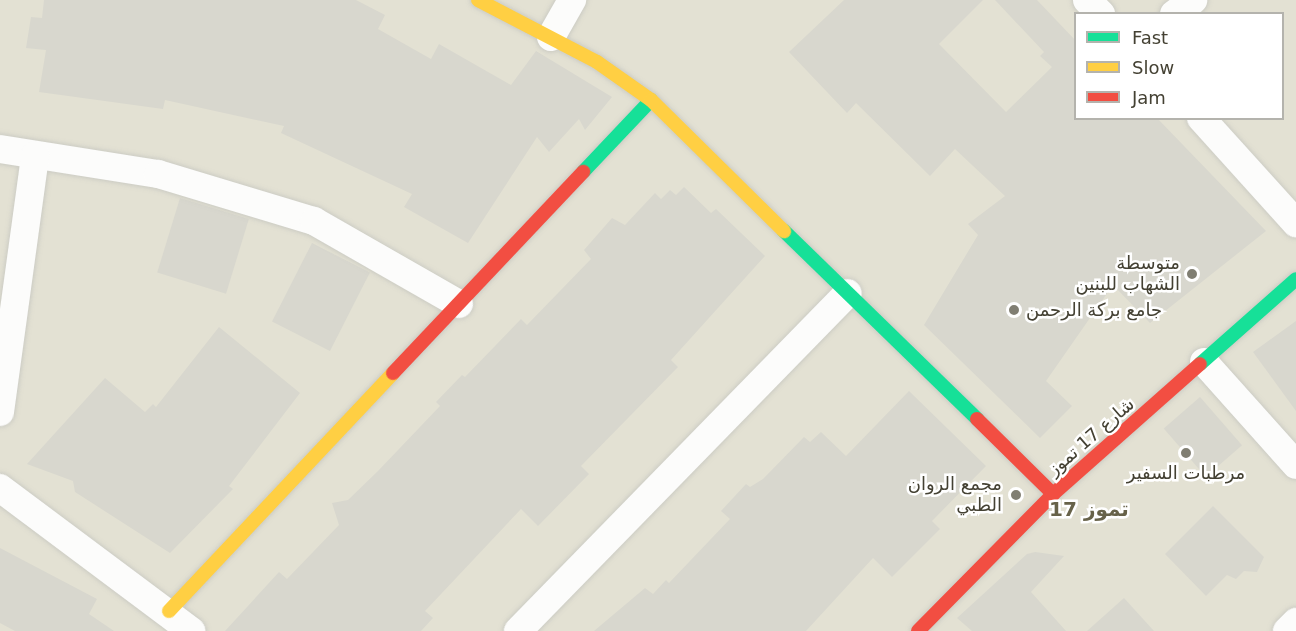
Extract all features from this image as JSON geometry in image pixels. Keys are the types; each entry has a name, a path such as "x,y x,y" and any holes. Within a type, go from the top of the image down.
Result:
{"street":[{"path":"478,0 551,37 651,100 1053,494"},
{"path":"551,37 572,0"},
{"path":"1087,0 1099,12"},
{"path":"1177,12 1193,0"},
{"path":"169,611 651,100"},
{"path":"1203,120 1296,223"},
{"path":"0,149 158,174 314,221 459,304"},
{"path":"0,412 35,155"},
{"name":"شارع 17 تموز","path":"918,631 1053,494 1296,279"},
{"path":"518,631 848,292"},
{"path":"1204,362 1296,465"},
{"path":"0,488 169,611 191,631"},
{"path":"1287,631 1296,622"}],"shaded area":[{"path":"0,0 1296,0 1296,631 0,631"}],"building":[{"path":"44,0 356,0 385,15 378,29 431,59 439,44 511,85 536,51 612,97 585,130 579,119 549,152 537,137 468,243 404,207 412,194 281,133 284,126 165,100 163,109 39,92 46,50 26,48 31,17 42,18"},
{"path":"844,0 983,0 939,44 1006,112 1052,67 1040,56 1044,52 995,0 1037,0 1074,39 1074,120 1159,120 1266,231 1150,323 1113,285 1046,381 1072,406 1040,438 924,325 978,235 968,224 1005,196 955,149 930,176 856,103 847,113 789,52"},
{"path":"684,187 711,213 716,209 765,256 671,360 678,367 581,466 589,474 538,526 521,509 425,611 433,618 421,631 225,631 279,572 287,579 339,525 332,503 348,500 440,406 436,402 462,375 465,377 521,319 527,325 591,259 584,250 612,218 625,225 655,193 661,199 670,190 676,195"},
{"path":"180,198 249,219 226,294 157,273"},
{"path":"312,243 370,273 330,351 272,321"},
{"path":"1296,321 1296,411 1253,352"},
{"path":"219,327 300,393 229,486 233,489 170,553 75,492 73,481 27,464 105,378 145,412 153,404 156,407"},
{"path":"909,391 986,466 932,521 940,529 892,577 873,558 806,631 594,631 645,588 653,594 666,580 669,583 730,519 721,511 746,484 750,487 763,479 804,437 810,442 821,432 846,456"},
{"path":"1200,397 1242,445 1206,477 1164,428"},
{"path":"1213,506 1264,557 1257,572 1244,571 1236,579 1227,575 1206,596 1165,554"},
{"path":"0,548 97,599 89,614 114,631 15,631 0,623"},
{"path":"1035,552 1064,556 1031,592 1066,631 972,631 957,618 1027,554"},
{"path":"1124,598 1154,631 1087,631"}],"traffic: fast":[{"path":"583,172 651,100"},
{"path":"784,231 977,419"},
{"path":"1200,364 1296,279"}],"traffic: slow":[{"path":"478,0 597,62 651,100 784,231"},
{"path":"169,611 393,373"}],"traffic: jam":[{"path":"393,373 583,172"},
{"path":"918,631 1053,494 1200,364"},
{"path":"977,419 1053,494"}],"place":[{"name":"متوسطة الشهاب للبنين","path":"1192,274"},
{"name":"جامع بركة الرحمن","path":"1014,310"},
{"name":"مرطبات السفير","path":"1186,453"},
{"name":"مجمع الروان الطبي","path":"1016,495"}],"district":[{"name":"17 تموز","path":"1089,509"}]}
